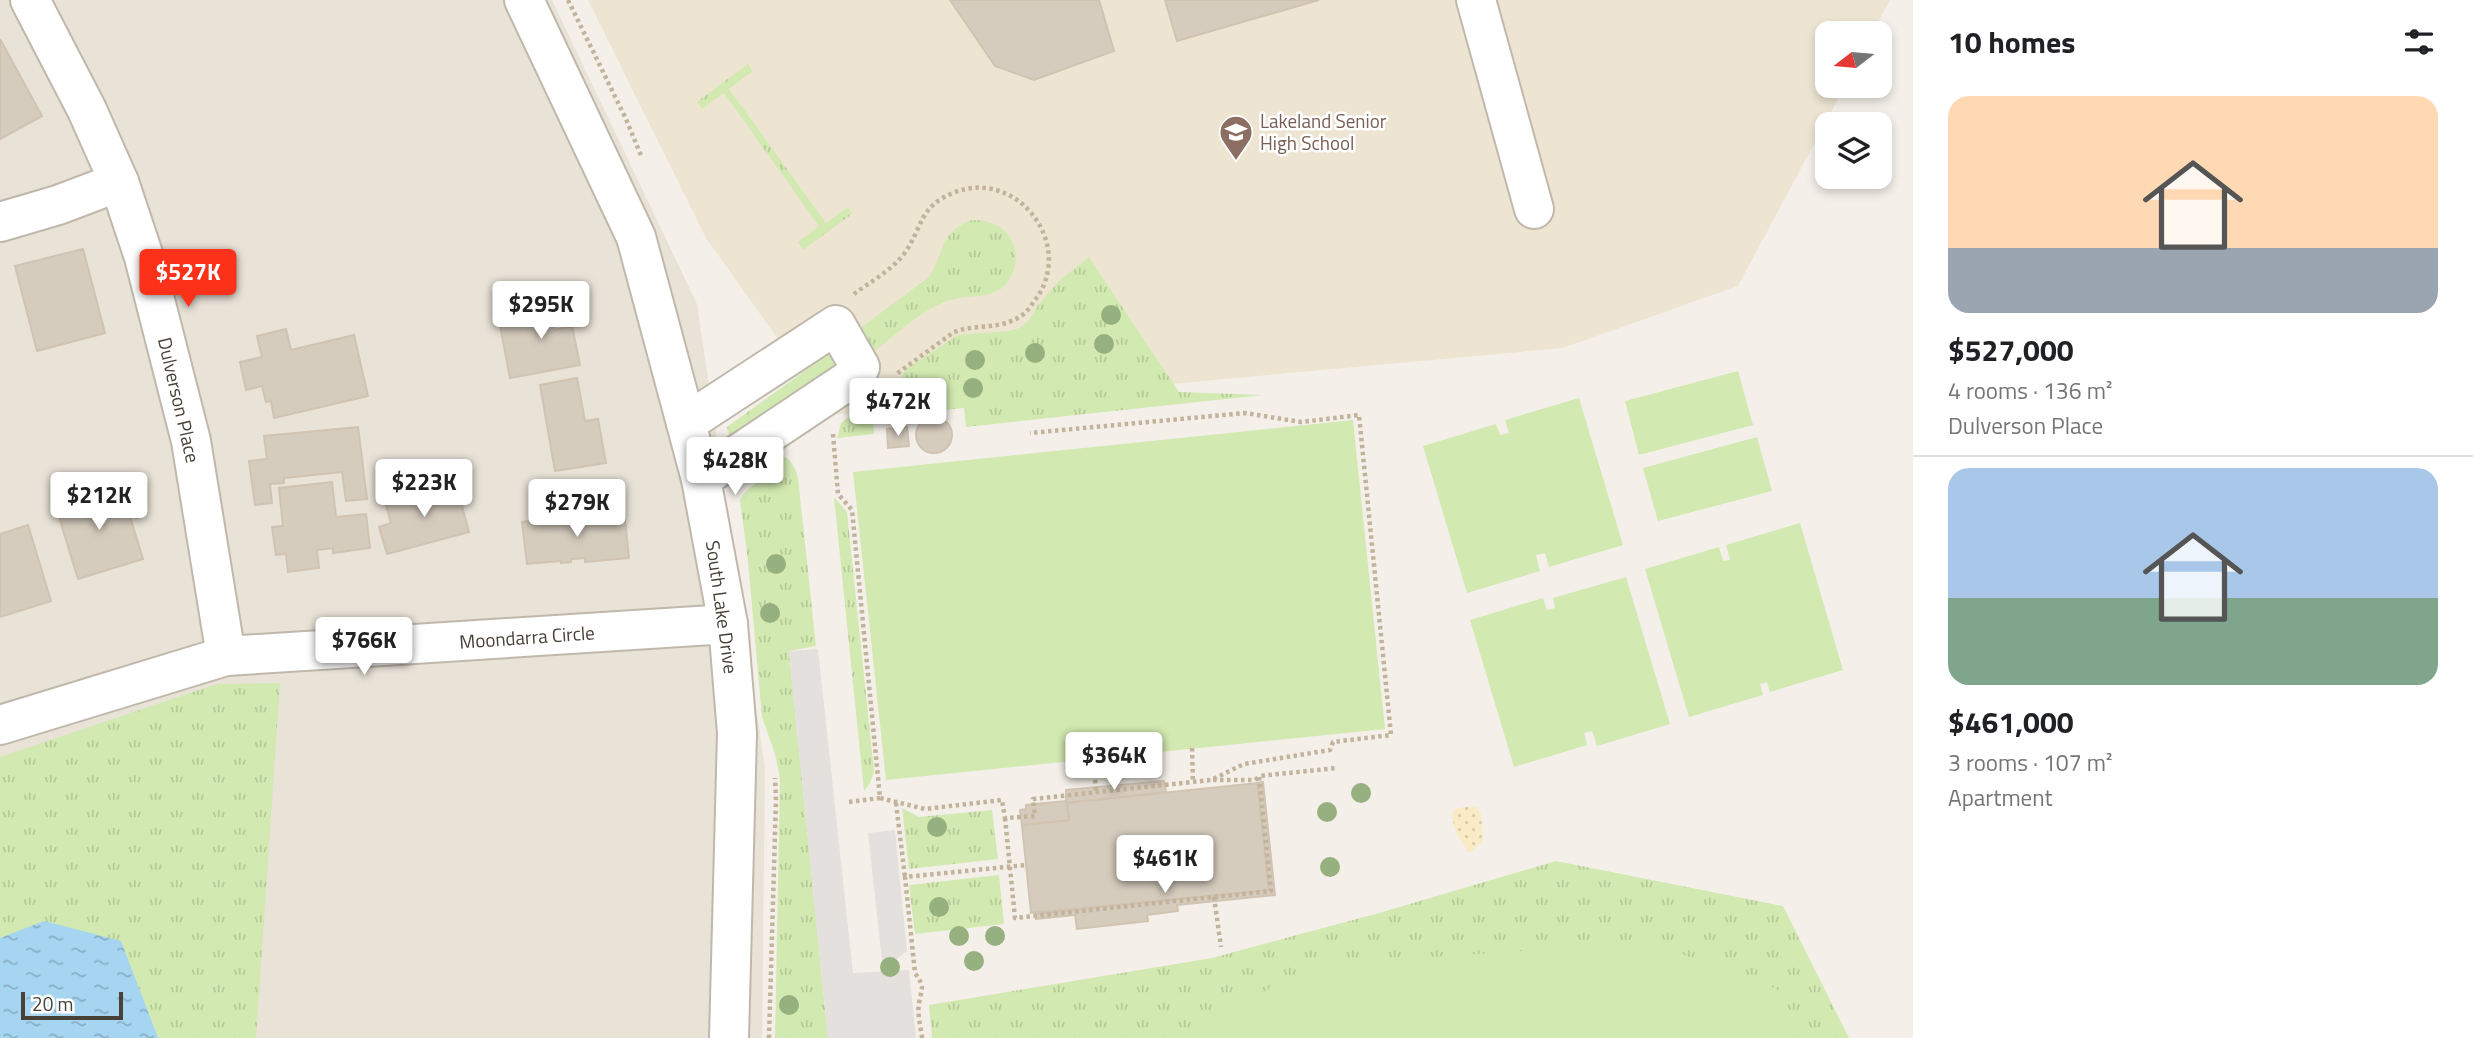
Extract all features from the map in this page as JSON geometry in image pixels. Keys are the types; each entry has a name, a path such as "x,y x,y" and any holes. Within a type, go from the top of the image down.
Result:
{"street":[{"name":"Dulverson Place","path":"30,0 87,110 119,182 144,257 191,441 226,656"},
{"name":"South Lake Drive","path":"524,0 636,237 701,480 728,624 737,733 729,1038"},
{"path":"1476,0 1534,209"},
{"path":"0,222 58,205 119,182"},
{"path":"686,423 836,325 856,358 859,367 855,376 701,480"},
{"name":"Moondarra Circle","path":"0,726 226,656 728,624"}],"path":[{"path":"568,0 626,119 645,165"},
{"path":"845,301 904,255 923,215 938,200 956,191 992,189 1010,195 1029,208 1040,225 1050,264 1043,287 1027,311 1009,324 954,332 888,380"},
{"path":"1030,433 1245,413 1301,422 1359,415 1391,735 1333,742 1330,750 1244,764 1211,780"},
{"path":"832,424 838,494 852,510 880,798"},
{"path":"1192,748 1193,783"},
{"path":"1094,759 1096,793"},
{"path":"1004,818 1035,816 1033,799 1211,780 1255,780 1259,776 1337,768"},
{"path":"849,802 880,798 925,809 1002,800 1015,918 1272,891 1259,776"},
{"path":"896,803 915,973 923,984 919,1004 922,1038"},
{"path":"905,877 1026,865"},
{"path":"1214,897 1221,947"}],"shaded area":[{"path":"0,0 552,0 697,304 765,769 762,1038 0,1038"},
{"name":"Lakeland Senior High School","path":"588,0 1890,0 1879,21 1815,21 1815,98 1839,98 1831,112 1815,112 1815,142 1738,286 1563,348 832,415 706,238"},
{"path":"818,649 853,973 909,970 916,1038 828,1038 789,651"},
{"path":"895,830 907,951 883,969 868,833"}],"green space":[{"path":"748,64 753,71 729,89 826,223 848,207 852,214 803,250 798,242 819,226 724,93 702,109 697,102"},
{"path":"972,220 995,225 1005,231 1012,241 1016,260 1008,282 993,293 953,299 935,306 874,351 859,329 929,277 948,237 961,225"},
{"path":"1089,257 1179,392 1263,395 966,427 964,408 873,417 874,434 837,438 841,423 902,377 906,369 958,335 1020,328 1060,280"},
{"path":"834,350 846,360 733,448 727,427"},
{"path":"1738,371 1753,425 1639,455 1625,401"},
{"path":"1579,398 1623,545 1549,567 1545,553 1536,555 1540,571 1467,593 1423,446 1496,424 1500,435 1509,433 1505,420"},
{"path":"1353,420 1385,729 886,780 853,472"},
{"path":"1757,437 1772,491 1658,521 1643,468"},
{"path":"778,455 792,463 798,478 816,646 789,651 828,1038 775,1038 780,779 775,754 762,717 740,500 747,490 778,467 773,458"},
{"path":"834,497 847,512 874,772 864,791"},
{"path":"1800,523 1843,670 1770,692 1767,682 1760,684 1763,695 1689,717 1645,569 1719,547 1723,561 1730,560 1726,545"},
{"path":"1626,577 1670,724 1597,746 1592,731 1584,733 1587,745 1514,767 1470,620 1543,598 1547,610 1555,608 1553,598"},
{"path":"280,683 256,1038 0,1038 0,757 217,684"},
{"path":"902,808 919,817 992,810 998,859 909,869"},
{"path":"1556,861 1783,906 1849,1038 932,1038 929,1005 1212,958"},
{"path":"999,875 1004,924 915,934 909,885"},
{"path":"1651,943 1777,989 1793,1038 1173,1038 1317,964"}],"sand":[{"path":"1476,807 1481,814 1483,841 1470,853 1459,838 1452,816 1453,810"}],"water":[{"path":"44,921 121,941 158,1038 0,1038 0,938"}],"building":[{"path":"950,0 1099,0 1114,51 1034,80 995,66"},
{"path":"1165,0 1319,0 1177,41"},
{"path":"0,39 42,116 0,139"},
{"path":"83,249 105,333 37,351 15,266"},
{"path":"567,298 571,323 554,326 554,330 572,326 580,365 510,378 500,325 537,319 534,304"},
{"path":"286,329 291,350 354,335 368,396 274,418 271,401 266,402 262,386 246,390 240,362 262,357 257,336"},
{"path":"577,378 585,421 598,419 606,463 555,471 540,385"},
{"path":"934,417 947,422 952,435 947,448 934,453 921,448 916,435 921,422"},
{"path":"358,427 367,499 346,501 342,472 284,478 284,483 270,484 272,503 255,505 249,461 267,459 264,436"},
{"path":"907,427 909,446 888,448 887,429"},
{"path":"332,482 336,517 366,514 370,548 333,553 333,548 317,550 319,568 288,572 286,554 276,555 272,527 283,526 279,488"},
{"path":"456,483 469,532 387,554 379,527 391,523 385,501"},
{"path":"120,484 143,559 78,579 55,504"},
{"path":"624,511 629,558 585,562 585,558 571,559 571,562 527,564 522,522"},
{"path":"28,525 51,601 0,617 0,534"},
{"path":"1164,781 1166,792 1066,801 1066,790"},
{"path":"1263,782 1275,895 1177,905 1178,911 1147,915 1148,921 1077,929 1075,915 1036,919 1036,914 1269,890 1257,783"},
{"path":"1257,783 1269,890 1031,913 1022,825 1069,820 1067,803"},
{"path":"1066,801 1069,820 1022,825 1020,810 1026,809 1026,805"}],"place":[{"name":"Lakeland Senior High School","path":"1236,162"}]}
